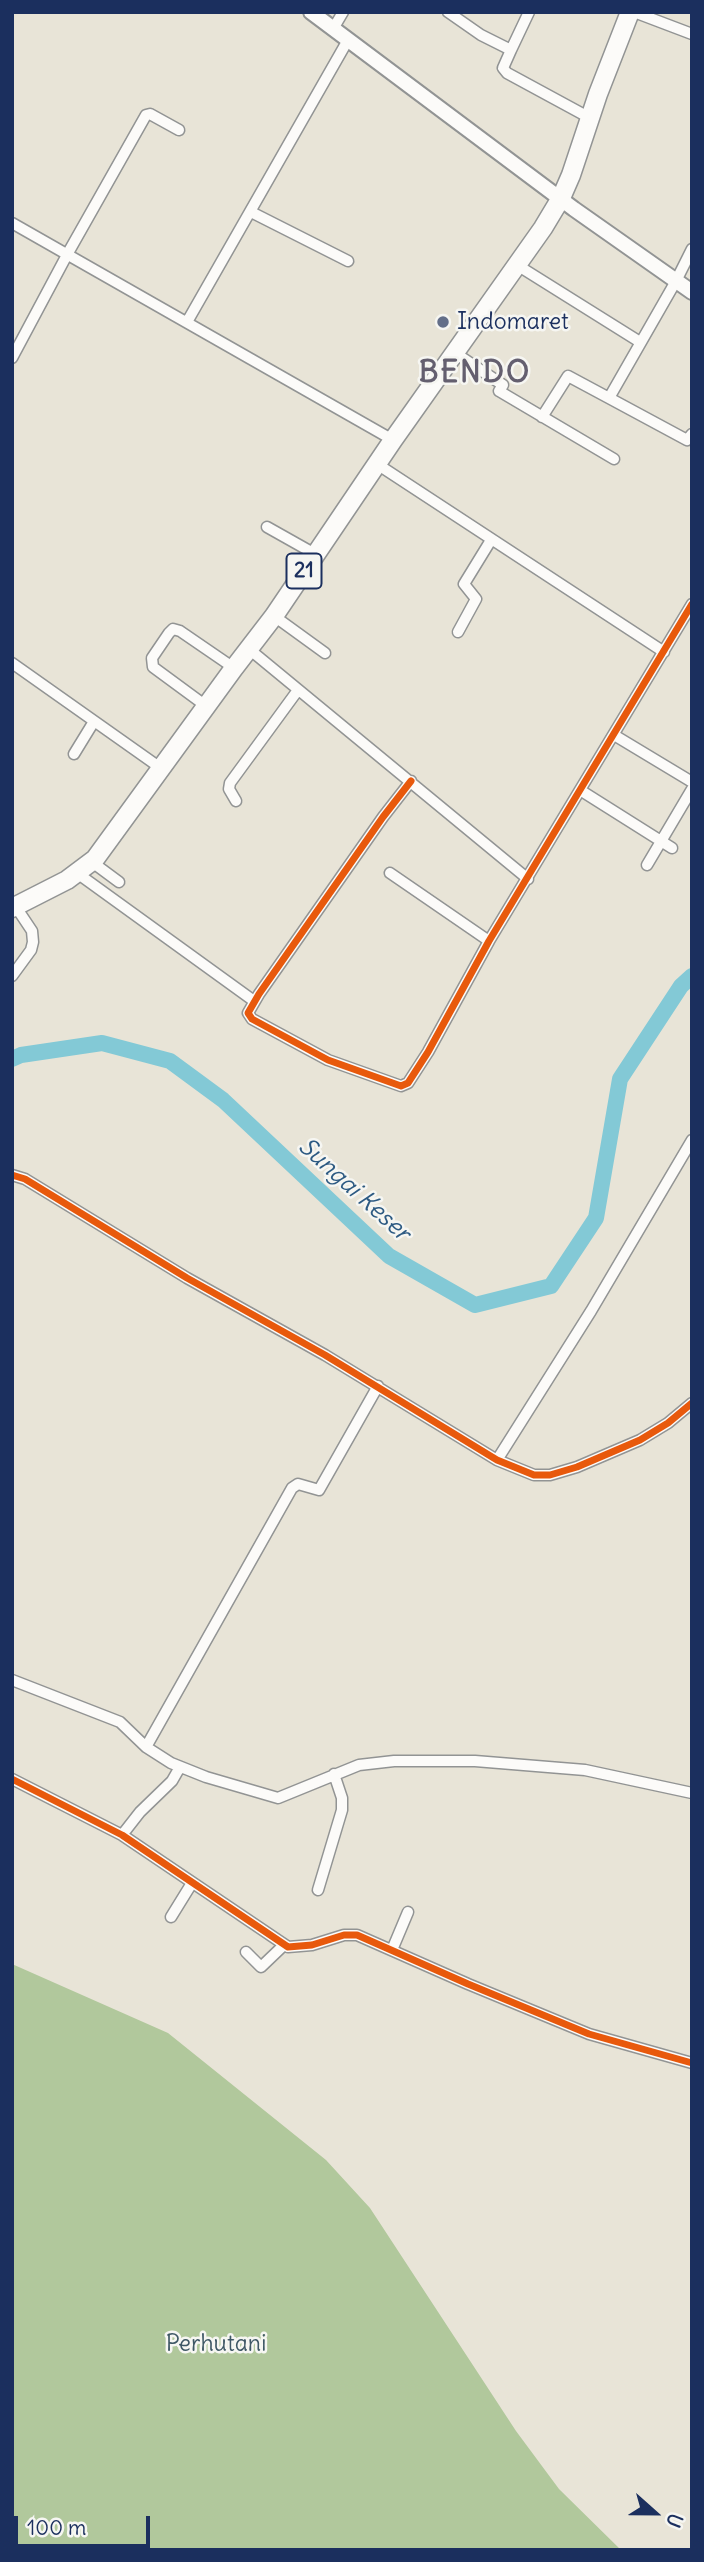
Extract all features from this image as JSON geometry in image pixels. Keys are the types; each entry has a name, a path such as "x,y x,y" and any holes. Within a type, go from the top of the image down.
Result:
{"highway":[{"name":"21","path":"14,907 92,862 274,616 393,440 543,228 561,198 632,12"}],"street":[{"path":"311,12 692,292"},
{"path":"333,29 343,12"},
{"path":"447,12 481,35 511,50"},
{"path":"528,12 503,68 507,73 590,118"},
{"path":"632,12 692,34"},
{"path":"187,322 348,40"},
{"path":"12,358 146,115 150,114 179,130"},
{"path":"251,212 348,261"},
{"path":"12,223 393,440"},
{"path":"609,398 692,249"},
{"path":"517,265 640,342"},
{"path":"455,353 503,385 499,391 614,459"},
{"path":"542,416 568,376 687,440 692,434"},
{"path":"377,464 664,652"},
{"path":"267,527 315,554"},
{"path":"458,632 476,599 464,584 491,540"},
{"path":"411,781 401,791 248,1013 253,1019 328,1059 401,1086 408,1083 418,1069 489,941 692,604"},
{"path":"274,616 325,653"},
{"path":"206,706 153,667 152,658 169,633 173,629 180,631 234,668"},
{"path":"249,649 528,879"},
{"path":"12,663 93,723 162,769"},
{"path":"236,801 229,789 230,783 298,690"},
{"path":"74,754 93,723"},
{"path":"614,736 692,782"},
{"path":"647,865 692,789"},
{"path":"580,790 672,848"},
{"path":"92,862 119,882"},
{"path":"77,873 254,1001"},
{"path":"390,873 489,941"},
{"path":"12,976 31,950 33,942 32,932 14,907"},
{"path":"497,1460 591,1311 692,1140"},
{"path":"12,1175 25,1179 187,1278 379,1386 497,1460 534,1475 550,1475 577,1467 640,1440 668,1423 692,1403"},
{"path":"148,1745 292,1488 298,1484 319,1490 379,1386"},
{"path":"12,1680 120,1722 180,1767 278,1798 359,1765 394,1761 475,1761 585,1770 692,1793"},
{"path":"124,1833 172,1781 180,1767"},
{"path":"318,1890 342,1810 342,1798 334,1774"},
{"path":"12,1779 124,1833 192,1884 284,1945 293,1948 357,1934 589,2034 692,2063"},
{"path":"171,1917 192,1884"},
{"path":"392,1950 408,1912"},
{"path":"246,1952 261,1967 284,1945"}],"green space":[{"name":"Perhutani","path":"12,1964 168,2033 326,2160 370,2208 516,2431 559,2489 621,2550 12,2550"}],"waterway":[{"name":"Sungai Keser","path":"12,1059 21,1055 102,1043 170,1061 223,1100 389,1256 475,1305 551,1286 596,1218 620,1079 681,986 692,976"}],"cycle path":[{"path":"411,781 383,817 248,1013 252,1019 328,1060 401,1086 408,1083 428,1052 489,941 692,604"},
{"path":"12,1175 25,1179 187,1278 325,1355 497,1460 534,1475 550,1475 577,1467 640,1440 668,1423 692,1403"},
{"path":"12,1779 122,1835 288,1947 312,1945 344,1935 357,1935 589,2034 692,2063"}],"place":[{"name":"Indomaret","path":"443,322"}],"district":[{"name":"BENDO","path":"475,373"}]}
